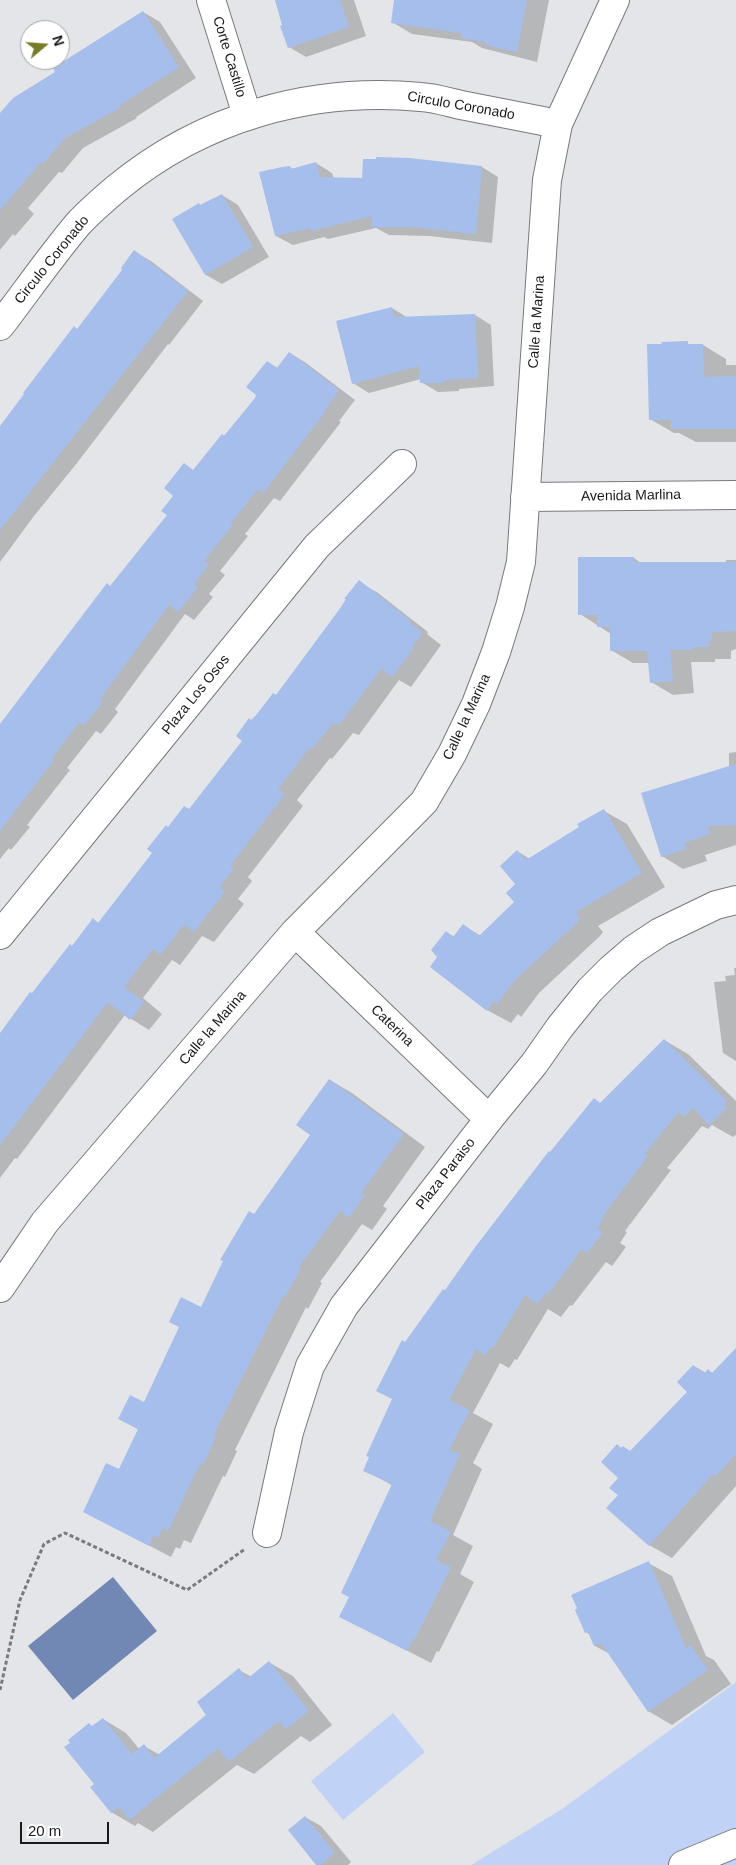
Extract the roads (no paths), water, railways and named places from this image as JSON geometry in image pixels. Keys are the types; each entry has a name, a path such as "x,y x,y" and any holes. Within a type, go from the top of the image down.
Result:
{"street":[{"name":"Corte Castillo","path":"211,0 246,115"},
{"name":"Calle la Marina","path":"0,1288 45,1222 296,932 424,802 452,754 476,704 510,608 521,562 547,180 558,124 615,0"},
{"name":"Circulo Coronado","path":"0,326 79,223 103,200 135,173 170,150 208,130 246,115 286,104 327,97 382,94 423,97 558,124"},
{"name":"Plaza Los Osos","path":"0,935 318,546 402,464"},
{"name":"Avenida Marlina","path":"525,497 736,495"},
{"name":"Plaza Paraiso","path":"268,1533 289,1432 310,1366 344,1306 590,990 611,969 660,932 716,905 736,900"},
{"name":"Caterina","path":"296,932 489,1119"},
{"path":"684,1865 736,1843"}]}
